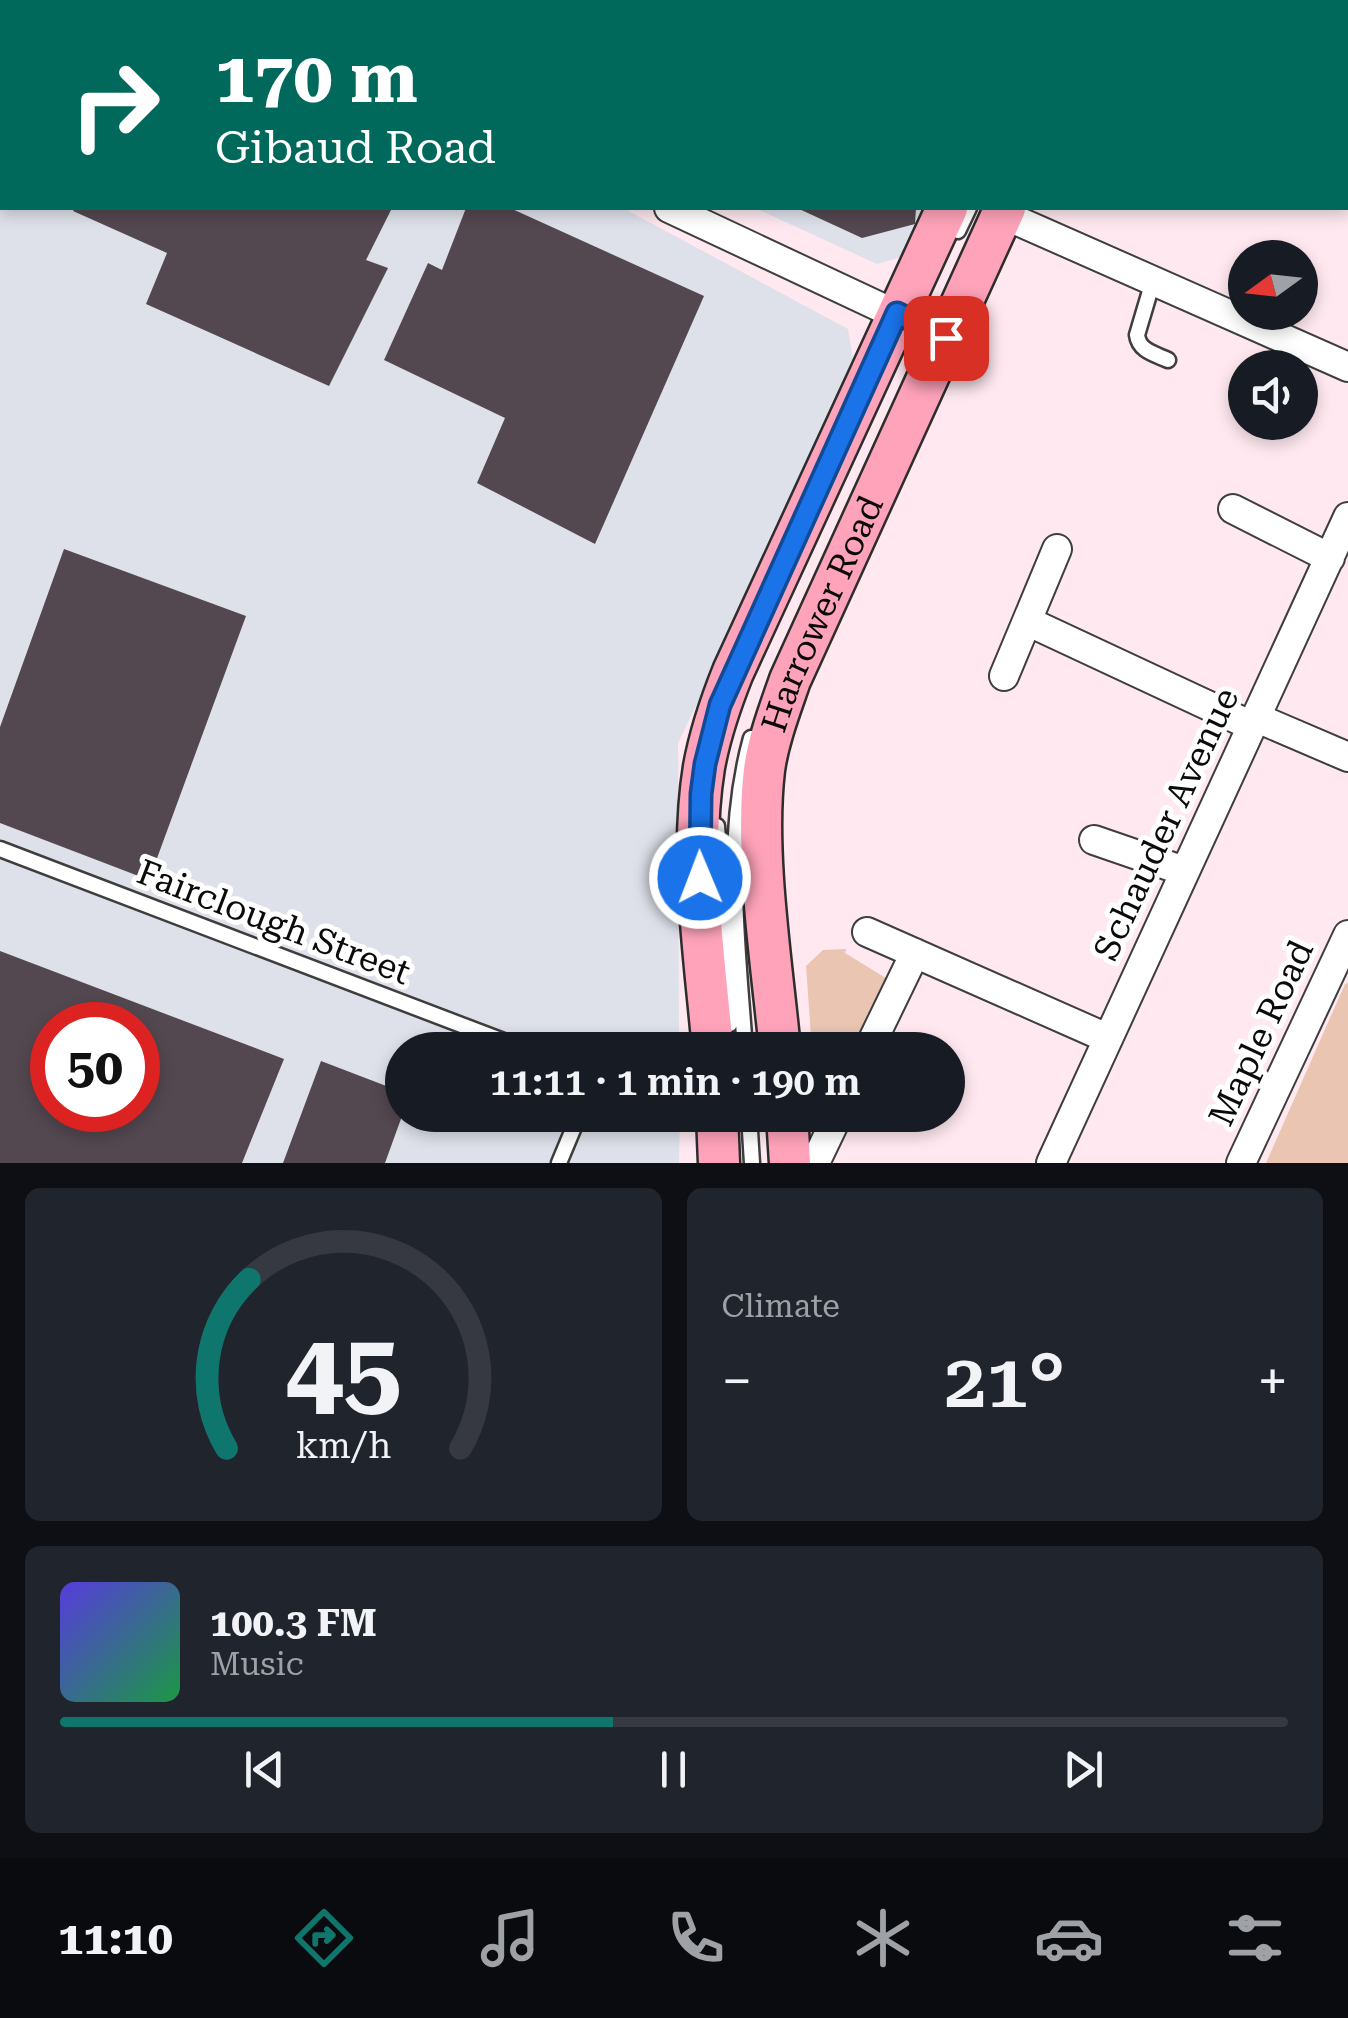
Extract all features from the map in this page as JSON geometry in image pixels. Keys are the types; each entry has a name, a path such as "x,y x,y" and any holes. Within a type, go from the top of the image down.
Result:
{"main road":[{"name":"Harrower Road","path":"713,1032 699,834 705,764 714,727 734,672 977,216"},
{"name":"Harrower Road","path":"768,1032 762,834 768,752 790,680 923,323 977,216"},
{"path":"718,1132 719,1163"},
{"path":"788,1132 790,1163"}],"street":[{"path":"673,210 923,323"},
{"path":"977,216 1153,280 1348,367"},
{"path":"1232,508 1330,558"},
{"name":"Schauder Avenue","path":"1051,1163 1348,517"},
{"path":"1004,676 1056,550"},
{"path":"1027,620 1255,722 1348,757"},
{"path":"1094,840 1184,872"},
{"path":"867,932 1107,1038"},
{"name":"Maple Road","path":"1241,1163 1345,951"},
{"path":"877,1032 914,954"},
{"path":"815,1163 830,1132"}],"lane":[{"path":"1153,280 1138,342 1142,348 1168,360"},
{"path":"775,677 923,323"},
{"path":"728,737 744,680 893,365"},
{"path":"755,727 742,770 733,866 765,1032"},
{"path":"718,807 731,1032"},
{"name":"Fairclough Street","path":"0,849 480,1032"},
{"path":"559,1163 572,1132"},
{"path":"737,1132 739,1163"},
{"path":"750,1132 752,1163"}],"shaded area":[{"path":"0,210 627,210 848,329 853,358 678,743 679,1032 385,1032 385,1132 680,1132 679,1163 0,1163"},
{"path":"759,210 922,210 901,257 877,264"},
{"path":"846,949 845,953 889,980 865,1032 811,1032 806,966 823,950"},
{"path":"1348,983 1348,1163 1266,1163 1345,984"}],"building":[{"path":"391,210 366,260 388,268 329,386 146,304 167,253 73,211"},
{"path":"465,210 514,210 704,296 595,544 477,483 505,418 384,360 428,263 442,270"},
{"path":"801,210 916,210 915,224 862,238"},
{"path":"64,549 246,616 149,880 0,823 0,727"},
{"path":"0,951 134,1002 30,1002 30,1132 160,1132 160,1012 284,1059 242,1163 0,1163"},
{"path":"321,1061 385,1085 385,1132 396,1132 385,1163 283,1163"}],"route":[{"path":"700,878 705,764 720,705 768,596 897,313 946,338"}]}
